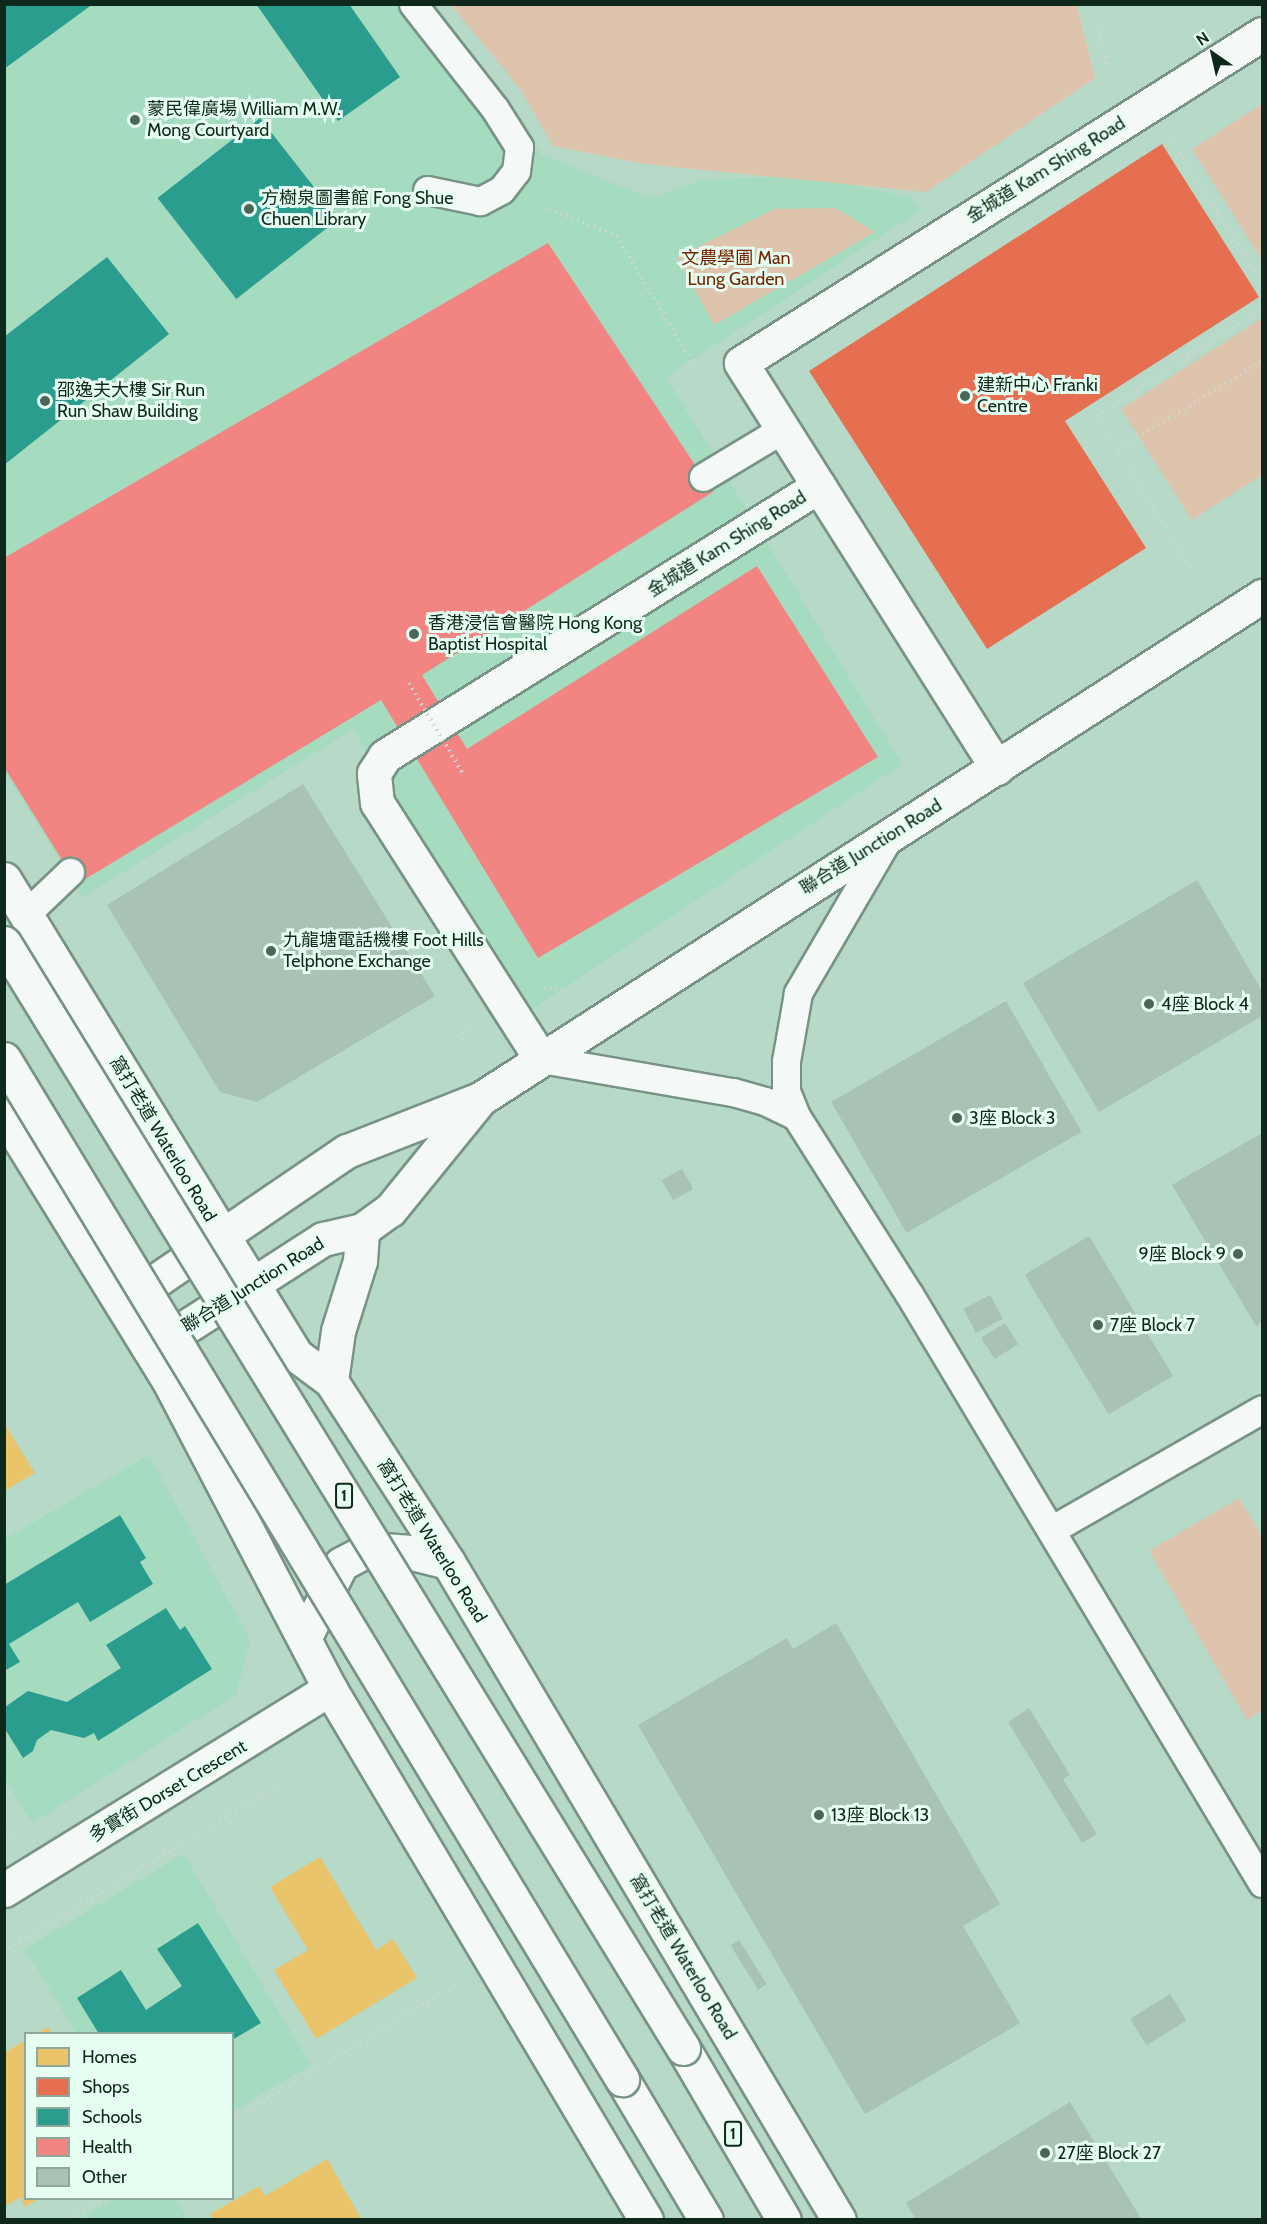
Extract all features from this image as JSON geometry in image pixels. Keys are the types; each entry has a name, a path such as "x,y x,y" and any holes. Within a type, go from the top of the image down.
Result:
{"main road":[{"name":"金城道 Kam Shing Road","path":"997,768 741,363 1263,34"},
{"name":"金城道 Kam Shing Road","path":"541,1059 377,802 375,773 385,756 819,486"},
{"name":"聯合道 Junction Road","path":"123,1303 347,1151 480,1099 1263,596"},
{"name":"窩打老道 Waterloo Road","path":"4,879 296,1355 331,1381 448,1562 839,2220"},
{"name":"窩打老道 Waterloo Road","path":"4,943 683,2048 784,2220"},
{"path":"4,1059 706,2220"},
{"name":"聯合道 Junction Road","path":"150,1350 323,1239 362,1230 390,1210 480,1099"},
{"path":"4,1114 123,1303 305,1638 330,1689 645,2220"},
{"path":"331,1381 338,1331 360,1261 362,1230"},
{"path":"305,1638 341,1564 369,1549 408,1552 448,1562"},
{"name":"多實街 Dorset Crescent","path":"4,1890 330,1689"}],"lane":[{"path":"413,4 495,109 519,147 516,171 501,190 480,201 427,190"},
{"path":"704,477 783,429"},
{"path":"890,835 798,993 786,1061 786,1091 796,1116 909,1293 1263,1883"},
{"path":"26,914 70,872"},
{"path":"541,1059 733,1092 765,1101 796,1116"},
{"path":"1051,1530 1263,1409"}],"path":[{"path":"1092,4 1114,94"},
{"path":"1165,130 1263,282"},
{"path":"501,190 617,236 691,361 704,368"},
{"path":"1190,568 1097,416 1263,308"},
{"path":"1117,450 1263,360"},
{"path":"409,683 463,774"},
{"path":"438,754 458,741"},
{"path":"536,984 569,990"},
{"path":"4,1952 278,1786"},
{"path":"234,2119 458,1984"},
{"path":"68,2220 101,2200"}],"shaded area":[{"name":"香港浸信會醫院 Hong Kong Baptist Hospital","path":"5,5 436,5 526,125 542,155 650,198 704,180 808,176 910,197 921,210 666,377 902,764 532,1009 353,729 83,897 5,773"},
{"path":"149,1455 250,1640 236,1695 32,1823 5,1779 5,1539"},
{"path":"183,1854 311,2065 234,2110 234,2032 75,2032 25,1949"},
{"path":"113,2200 176,2200 188,2219 81,2219"}],"green space":[{"path":"451,5 1077,5 1095,78 926,192 644,164 553,146 520,89"},
{"path":"1262,104 1262,260 1192,149"},
{"name":"文農學圃 Man Lung Garden","path":"835,208 875,232 714,325 677,257 775,209"},
{"path":"1262,318 1262,475 1192,520 1121,409"},
{"path":"1239,1498 1262,1537 1262,1711 1247,1720 1149,1551"}],"building: Homes":[{"path":"4,1423 35,1473 4,1491"},
{"path":"320,1857 376,1950 393,1939 417,1978 316,2039 274,1970 308,1950 270,1887"},
{"path":"48,2027 51,2032 39,2032"},
{"path":"24,2041 24,2200 37,2200 25,2207 20,2197 4,2207 4,2053"},
{"path":"327,2159 362,2220 214,2220 210,2214 259,2186 265,2196"}],"building: Shops":[{"name":"建新中心 Franki Centre","path":"1162,144 1259,297 1065,421 1146,548 987,649 809,371"}],"building: Schools":[{"path":"4,4 93,4 4,69"},
{"path":"256,4 349,4 400,77 338,121"},
{"name":"方樹泉圖書館 Fong Shue Chuen Library","path":"260,118 339,219 236,299 158,198"},
{"name":"邵逸夫大樓 Sir Run Run Shaw Building","path":"107,257 169,334 4,465 4,337"},
{"path":"120,1515 146,1558 140,1562 153,1584 90,1622 78,1602 9,1644 20,1662 4,1671 4,1585"},
{"path":"166,1608 180,1630 185,1626 212,1669 98,1741 94,1733 84,1738 51,1730 37,1740 33,1751 23,1758 5,1729 5,1707 28,1691 67,1702 121,1668 106,1645"},
{"path":"198,1923 261,2023 234,2039 234,2032 98,2032 77,1998 121,1970 146,2010 182,1986 157,1949"}],"building: Health":[{"name":"香港浸信會醫院 Hong Kong Baptist Hospital","path":"548,243 713,492 422,675 467,749 757,566 878,757 538,958 381,700 77,884 4,767 4,558"}],"building: Other":[{"name":"九龍塘電話機樓 Foot Hills Telphone Exchange","path":"303,784 435,996 257,1102 220,1092 107,905"},
{"name":"4座 Block 4","path":"1197,880 1262,991 1262,1016 1099,1112 1023,983"},
{"name":"3座 Block 3","path":"1006,1001 1082,1132 907,1233 831,1102"},
{"name":"9座 Block 9","path":"1262,1133 1262,1322 1256,1326 1172,1185"},
{"path":"682,1169 693,1189 673,1200 662,1180"},
{"name":"7座 Block 7","path":"1089,1236 1173,1376 1109,1414 1025,1275"},
{"path":"990,1295 1003,1319 976,1333 964,1309"},
{"path":"1005,1323 1018,1344 995,1359 981,1338"},
{"name":"13座 Block 13","path":"836,1623 1000,1904 963,1926 1020,2023 865,2114 638,1725 787,1638 793,1649"},
{"path":"1029,1708 1070,1775 1063,1779 1097,1834 1082,1843 1008,1722"},
{"path":"739,1940 767,1984 758,1989 731,1945"},
{"path":"1170,1994 1186,2020 1147,2045 1130,2019"},
{"name":"27座 Block 27","path":"1070,2102 1142,2220 916,2220 906,2203"}],"place":[{"name":"蒙民偉廣場 William M.W. Mong Courtyard","path":"135,120"},
{"name":"方樹泉圖書館 Fong Shue Chuen Library","path":"249,209"},
{"name":"建新中心 Franki Centre","path":"965,396"},
{"name":"邵逸夫大樓 Sir Run Run Shaw Building","path":"45,401"},
{"name":"香港浸信會醫院 Hong Kong Baptist Hospital","path":"414,634"},
{"name":"九龍塘電話機樓 Foot Hills Telphone Exchange","path":"271,951"},
{"name":"4座 Block 4","path":"1149,1004"},
{"name":"3座 Block 3","path":"957,1118"},
{"name":"9座 Block 9","path":"1238,1254"},
{"name":"7座 Block 7","path":"1098,1325"},
{"name":"13座 Block 13","path":"819,1815"},
{"name":"27座 Block 27","path":"1045,2153"}]}
